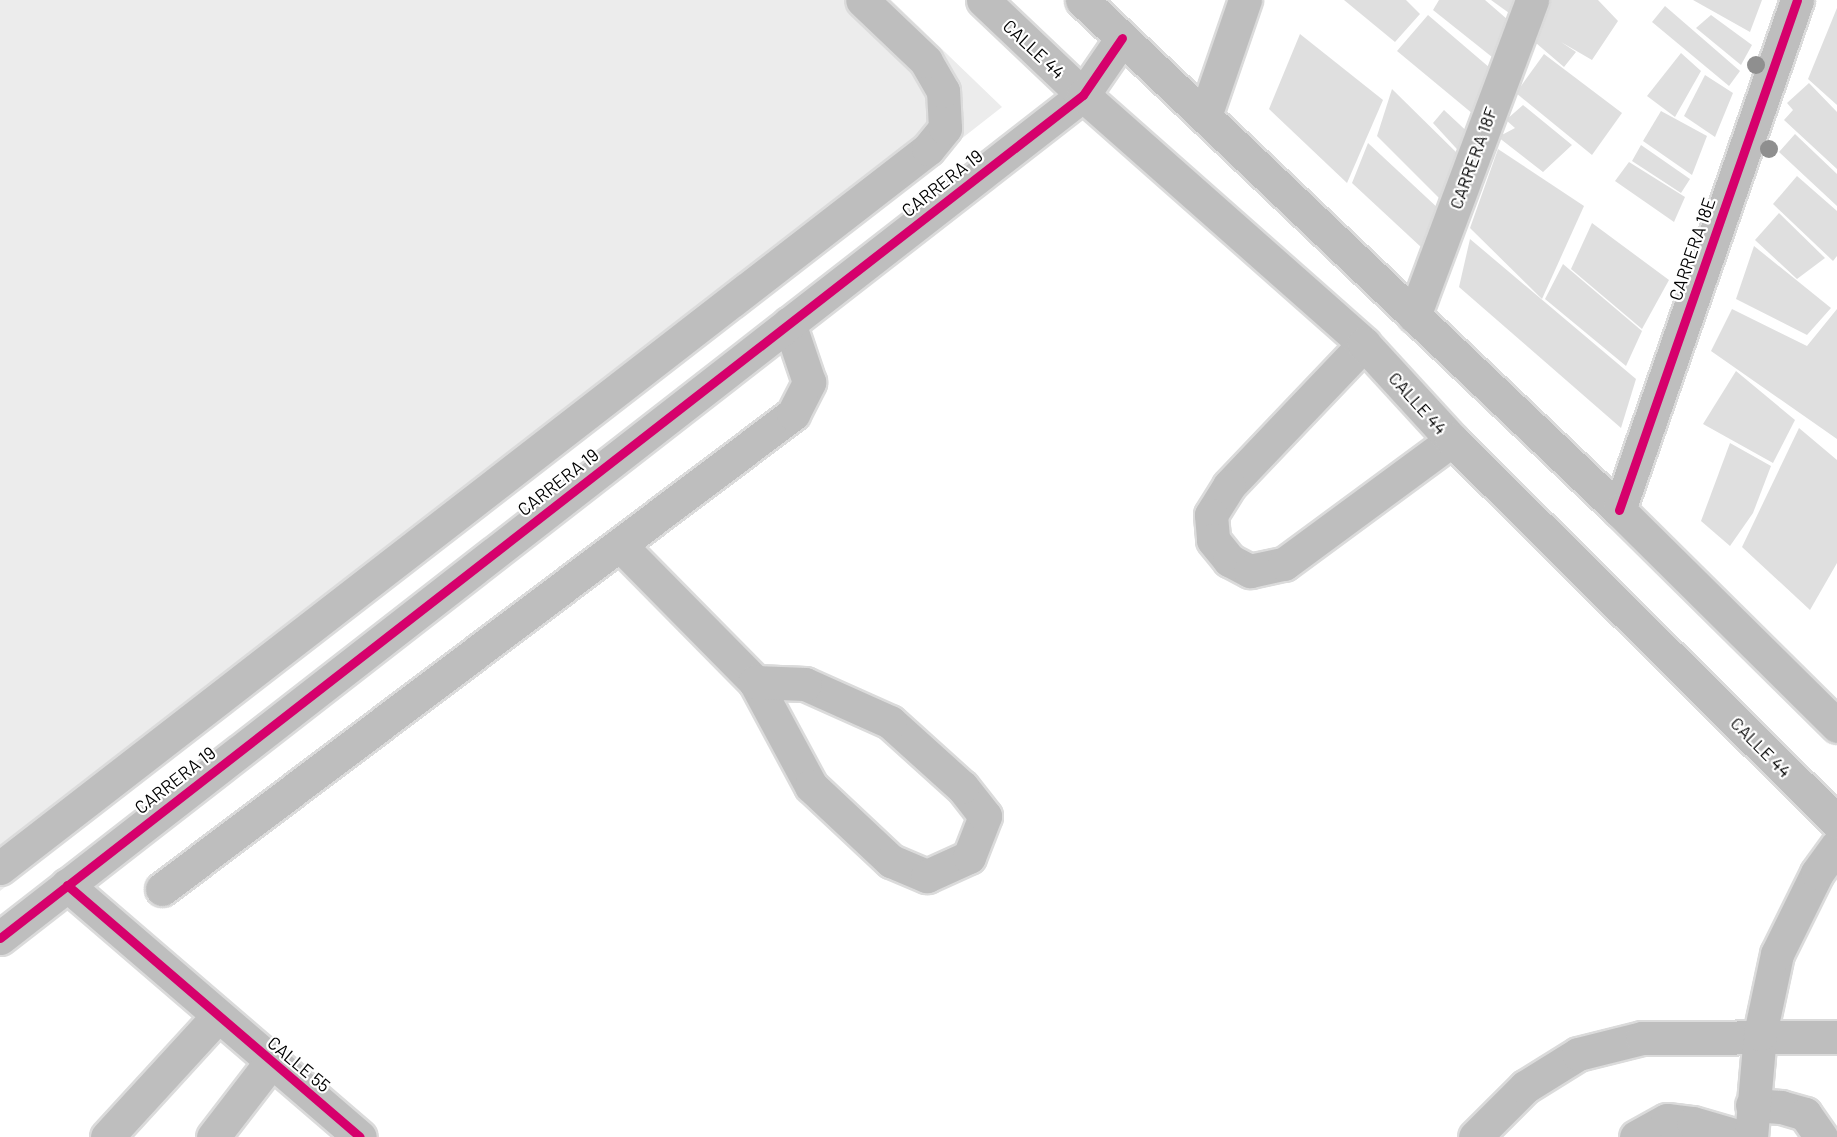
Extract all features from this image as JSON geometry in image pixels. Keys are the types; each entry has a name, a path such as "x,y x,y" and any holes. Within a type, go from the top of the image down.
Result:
{"street":[{"path":"0,868 928,149 945,128 943,91 926,61 862,0"},
{"name":"CALLE 44","path":"983,0 1083,95 1364,344 1452,440 1837,822"},
{"path":"1082,0 1618,510 1837,726"},
{"path":"1205,116 1245,0"},
{"name":"CARRERA 18F","path":"1414,316 1532,0"},
{"name":"CARRERA 18E","path":"1618,510 1797,0"},
{"name":"CARRERA 19","path":"0,938 1083,95 1122,38"},
{"path":"162,889 793,414 809,382 789,323"},
{"path":"1364,344 1229,486 1211,515 1213,540 1229,560 1250,571 1284,564 1452,440"},
{"path":"620,545 755,682 811,786 891,861 927,876 969,857 985,816 962,787 890,722 805,684 755,682"},
{"path":"1751,1121 1760,1034 1777,954 1817,873 1837,845"},
{"name":"CALLE 55","path":"67,885 270,1063 360,1137"},
{"path":"106,1137 218,1016"},
{"path":"1475,1137 1525,1087 1578,1054 1642,1038 1760,1034 1837,1037"},
{"path":"213,1137 270,1063"},
{"path":"1751,1121 1781,1107 1805,1114 1821,1137"},
{"path":"1636,1137 1667,1120 1693,1122 1741,1137"}],"shaded area":[{"path":"0,0 891,0 1002,107 0,891"}],"building":[{"path":"1344,0 1406,0 1420,14 1395,42"},
{"path":"1439,0 1485,0 1515,26 1497,61 1433,10"},
{"path":"1491,0 1517,0 1509,13"},
{"path":"1546,0 1598,0 1618,21 1592,60 1561,42 1576,52 1564,67 1536,43"},
{"path":"1693,0 1762,0 1750,32"},
{"path":"1665,6 1740,71 1729,86 1652,22"},
{"path":"1837,8 1837,105 1808,79"},
{"path":"1428,15 1497,74 1473,114 1397,51"},
{"path":"1711,15 1752,45 1741,65 1696,28"},
{"path":"1300,34 1383,100 1347,183 1269,109"},
{"path":"1681,53 1701,71 1675,117 1647,96"},
{"path":"1544,54 1622,113 1592,155 1516,93"},
{"path":"1705,75 1733,93 1715,137 1684,116"},
{"path":"1809,83 1837,112 1837,169 1784,120 1793,110 1787,103"},
{"path":"1392,89 1461,157 1441,200 1377,136"},
{"path":"1523,105 1572,145 1543,172 1498,137 1515,128 1506,120"},
{"path":"1444,110 1474,138 1466,159 1433,123"},
{"path":"1661,111 1707,136 1692,175 1643,141"},
{"path":"1795,134 1837,174 1837,206 1779,152"},
{"path":"1368,143 1440,210 1422,248 1352,183"},
{"path":"1641,145 1690,179 1681,193 1632,161"},
{"path":"1498,149 1584,206 1542,299 1470,228"},
{"path":"1629,162 1685,197 1674,222 1615,181"},
{"path":"1797,176 1837,211 1837,256 1833,261 1773,204"},
{"path":"1779,213 1825,258 1797,279 1755,240"},
{"path":"1592,223 1669,280 1642,329 1571,269"},
{"path":"1470,239 1636,379 1621,428 1459,287"},
{"path":"1754,246 1831,308 1807,335 1736,299"},
{"path":"1563,264 1642,331 1626,366 1545,299"},
{"path":"1732,309 1807,346 1837,309 1837,439 1711,351"},
{"path":"1736,371 1795,420 1773,463 1703,424"},
{"path":"1799,428 1837,460 1837,563 1810,610 1742,547"},
{"path":"1730,443 1771,466 1753,513 1730,546 1701,521"}],"cycle path":[{"path":"1619,510 1797,0"},
{"path":"0,938 1083,95 1122,38"},
{"path":"67,885 360,1137"}]}
